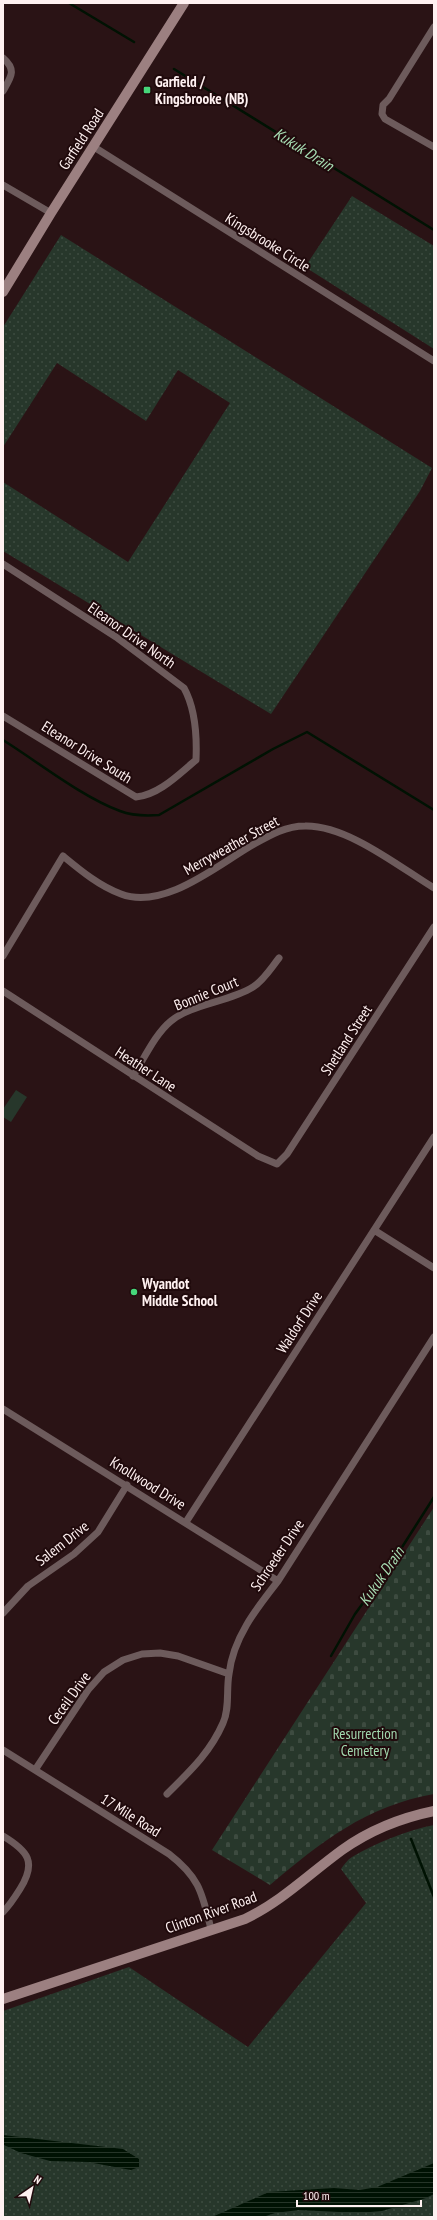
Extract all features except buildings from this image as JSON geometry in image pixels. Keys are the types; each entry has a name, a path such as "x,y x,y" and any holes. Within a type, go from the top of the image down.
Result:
{"street":[{"name":"Garfield Road","path":"3,292 51,213 184,3"},
{"path":"434,27 389,99 383,105 382,114 385,119 434,147"},
{"path":"3,58 11,65 12,74 3,91"},
{"name":"Kingsbrooke Circle","path":"94,147 431,359"},
{"path":"3,185 51,213"},
{"name":"Eleanor Drive North","path":"3,564 116,637 184,688 189,697 197,743 196,760"},
{"name":"Eleanor Drive South","path":"3,716 136,797 149,795 159,790 196,760"},
{"name":"Merryweather Street","path":"3,956 63,856 85,873 120,894 144,899 167,894 270,835 289,827 306,826 341,832 434,888"},
{"name":"Shetland Street","path":"277,1164 287,1154 434,927"},
{"name":"Bonnie Court","path":"133,1076 171,1021 183,1014 238,995 253,987 262,980 280,958"},
{"name":"Heather Lane","path":"3,991 258,1156 277,1164"},
{"name":"Waldorf Drive","path":"186,1522 434,1137"},
{"path":"374,1230 434,1268"},
{"name":"Schroeder Drive","path":"167,1794 200,1761 223,1723 227,1712 229,1674 238,1641 254,1611 278,1581 434,1337"},
{"name":"Knollwood Drive","path":"3,1409 128,1485 278,1581"},
{"name":"Salem Drive","path":"3,1613 28,1586 74,1554 98,1532 128,1485"},
{"name":"Ceceil Drive","path":"35,1770 88,1690 104,1672 123,1660 142,1654 160,1653 178,1656 229,1674"},
{"name":"17 Mile Road","path":"3,1750 183,1865 199,1886 211,1929"},
{"name":"Clinton River Road","path":"3,1999 245,1919 262,1911 281,1899 343,1849 365,1835 394,1822 434,1812"},
{"path":"3,1836 23,1850 29,1866 26,1879 3,1912"}],"green space":[{"path":"352,196 434,246 434,349 305,267"},
{"path":"61,235 432,468 420,491 271,714 3,551 3,482 128,562 230,403 178,370 146,421 57,363 3,447 3,327"},
{"path":"16,1090 27,1097 11,1122 3,1117 3,1109"},
{"name":"Resurrection Cemetery","path":"434,1507 434,1794 387,1807 346,1828 326,1840 270,1885 212,1850"},
{"path":"434,1825 434,2217 3,2217 3,2011 129,1967 248,2047 366,1903 341,1869 346,1863 352,1857 381,1842 413,1830"}],"shaded area":[{"path":"3,2135 123,2149 139,2159 139,2167 131,2170 88,2162 50,2161 21,2153 4,2145"},
{"path":"434,2163 434,2194 426,2198 382,2211 359,2213 299,2210 275,2213 263,2217 212,2217 269,2192 334,2188 360,2190 377,2187"}],"waterway":[{"name":"Kukuk Drain","path":"69,3 134,42"},
{"name":"Kukuk Drain","path":"174,69 434,230"},
{"path":"3,740 60,778 105,805 130,814 149,816 159,815 273,749 307,732 434,810"},
{"name":"Kukuk Drain","path":"331,1656 355,1614 390,1566 434,1497"},
{"name":"Kukuk Drain","path":"411,1839 434,1897"}],"place":[{"name":"Garfield / Kingsbrooke (NB)","path":"147,90"},
{"name":"Wyandot Middle School","path":"134,1292"}]}
